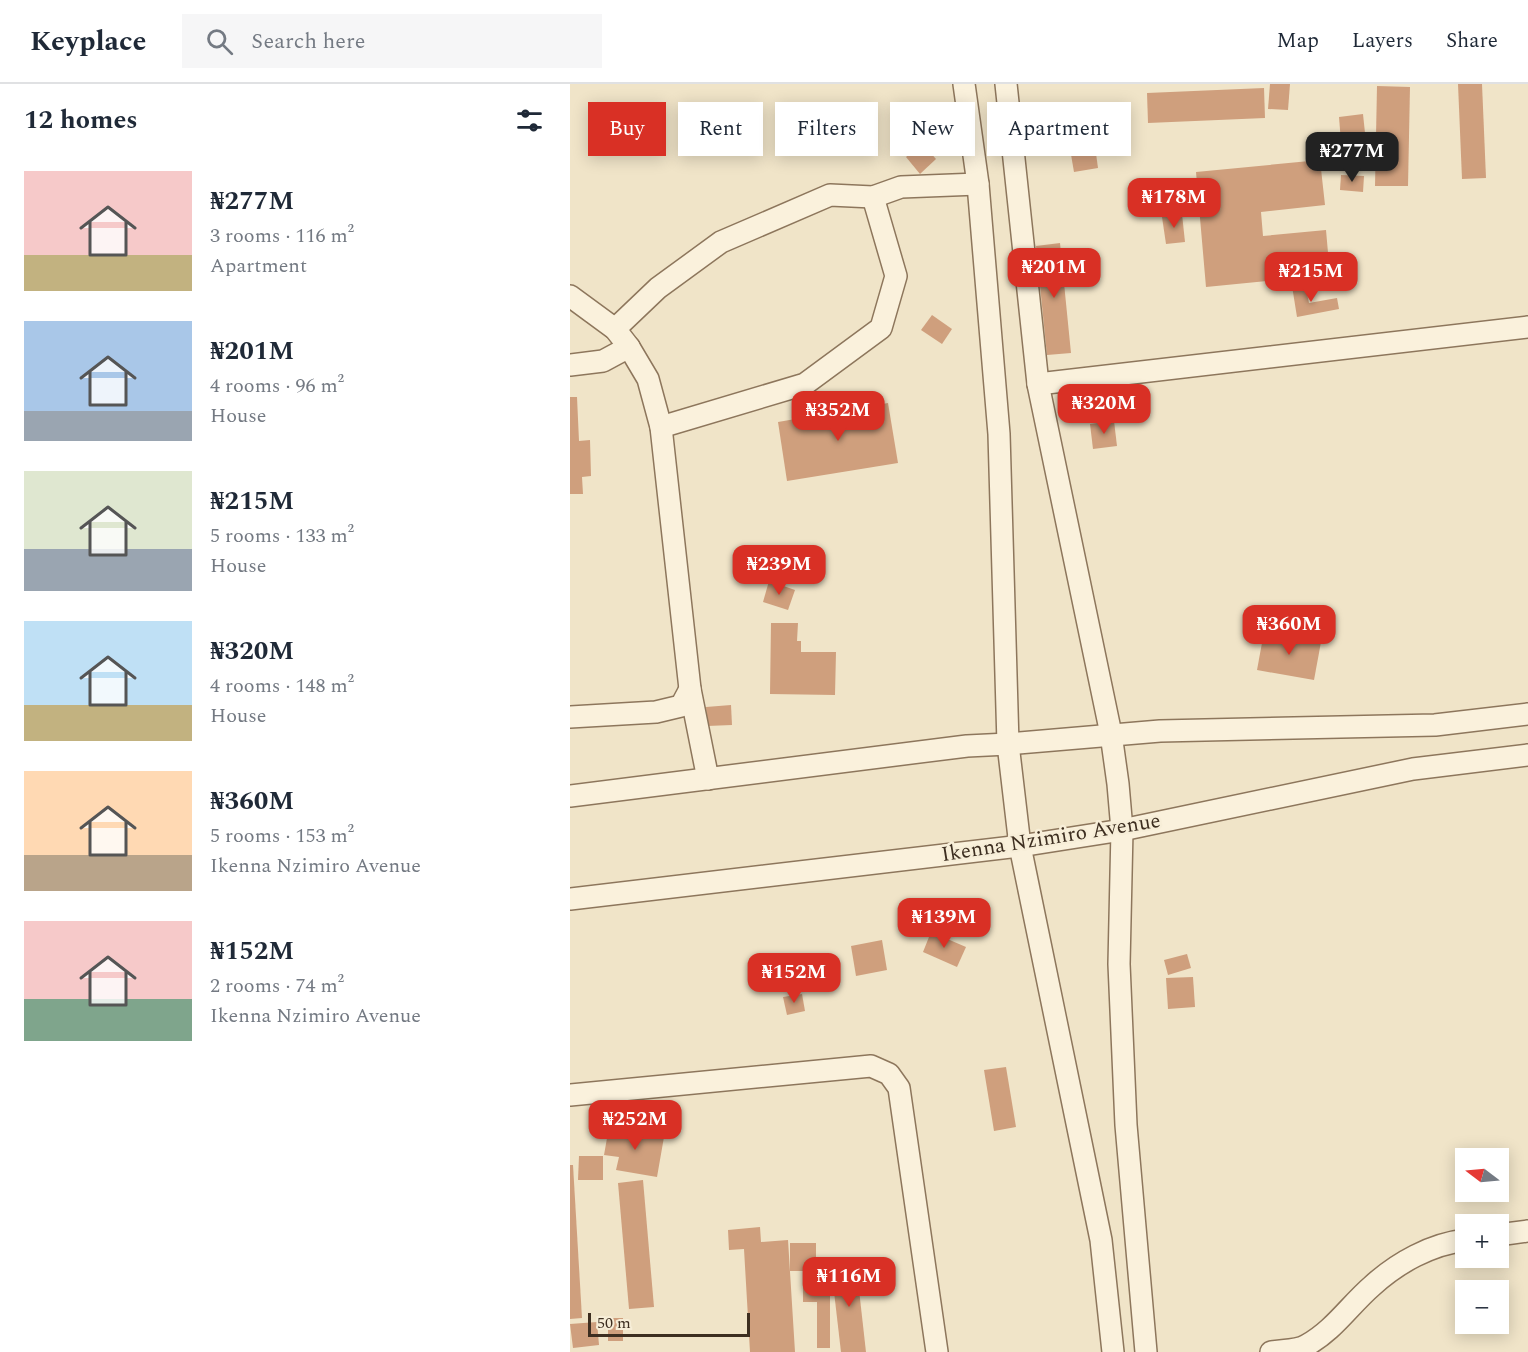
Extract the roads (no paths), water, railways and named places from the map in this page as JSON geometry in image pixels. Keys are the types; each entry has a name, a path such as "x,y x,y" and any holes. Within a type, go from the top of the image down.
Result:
{"street":[{"path":"964,84 978,184 999,434 1008,744 1020,846 1101,1240 1113,1352"},
{"path":"1006,84 1038,384 1111,734 1118,784 1122,830 1119,964 1126,1125 1146,1352"},
{"path":"615,329 658,288 721,242 830,195 873,197 902,187 978,184"},
{"path":"662,427 805,384 881,328 896,276 873,197"},
{"path":"570,296 615,329 629,347 648,379 662,427 690,689 708,779"},
{"path":"1038,384 1528,327"},
{"path":"570,365 603,361 629,347"},
{"path":"570,717 656,712 681,706 690,689"},
{"path":"570,796 968,746 1160,731 1436,724 1528,714"},
{"name":"Ikenna Nzimiro Avenue","path":"570,900 1020,846 1122,830 1413,769 1528,755"},
{"path":"570,1095 871,1066 890,1074 899,1088 937,1352"},
{"path":"1509,1234 1528,1231"},
{"path":"1271,1352 1306,1347 1338,1322 1372,1286 1408,1259 1455,1242"}]}
